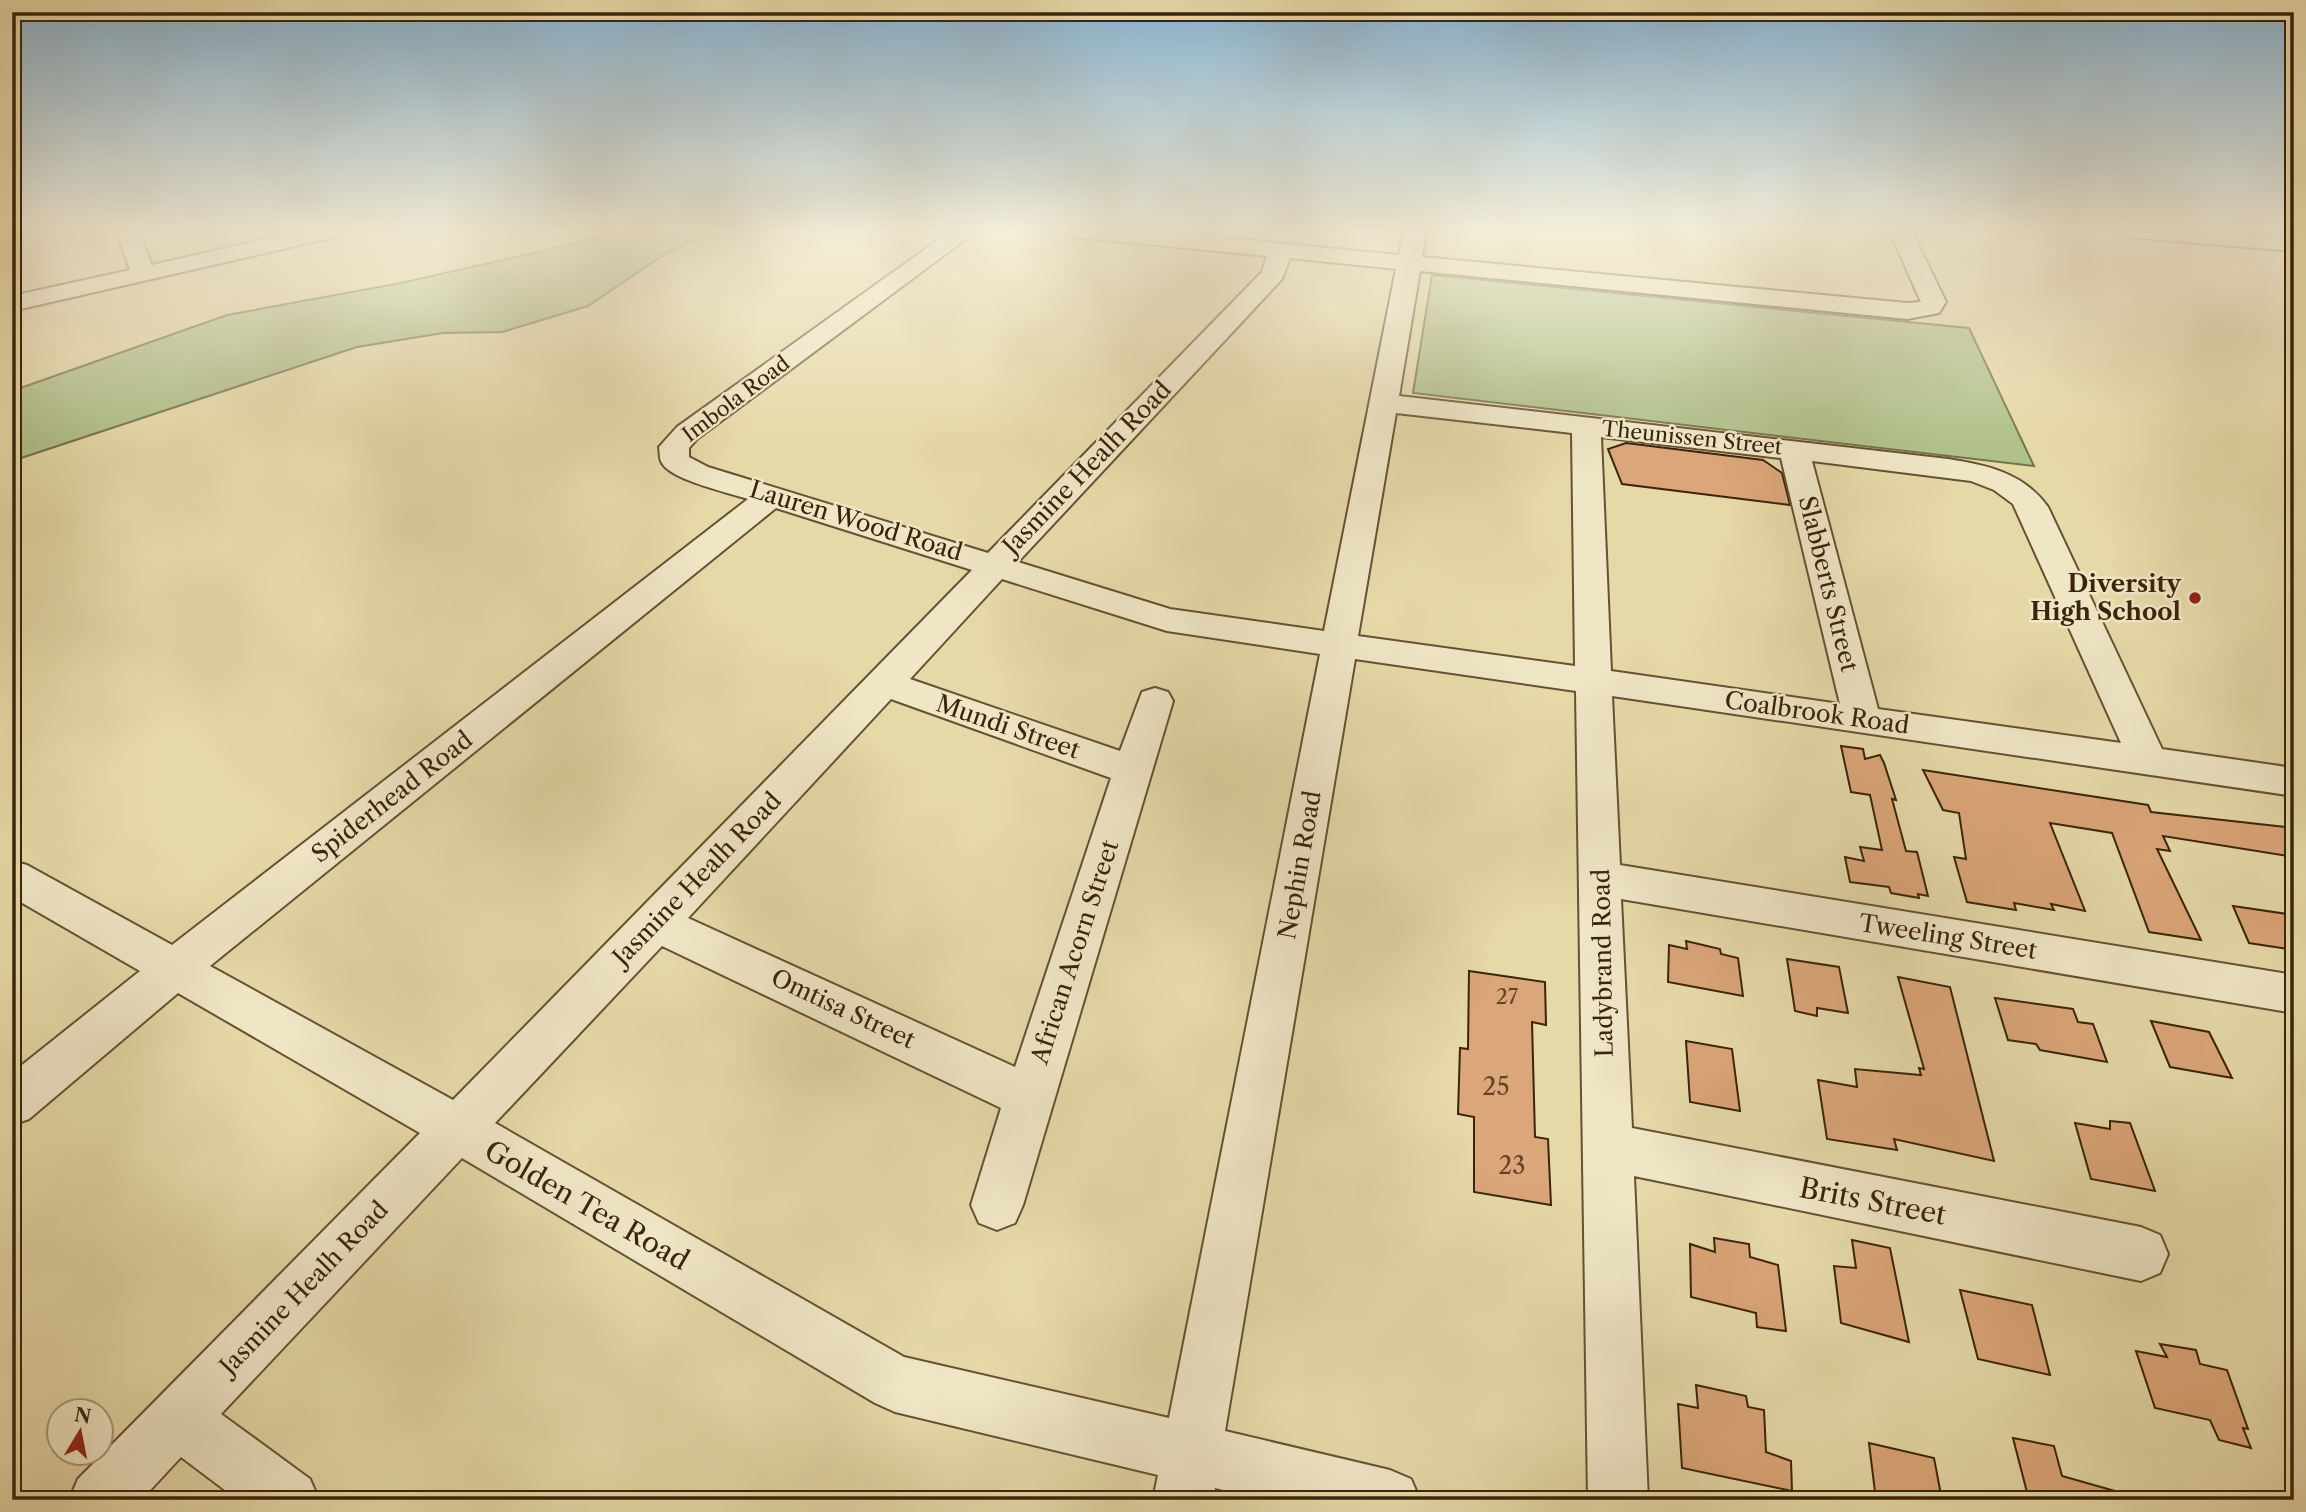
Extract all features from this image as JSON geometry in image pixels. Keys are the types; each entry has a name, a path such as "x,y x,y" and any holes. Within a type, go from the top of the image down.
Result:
{"street":[{"name":"Imbola Road","path":"697,473 675,461 673,454 677,441 870,301"},
{"name":"Jasmine Healh Road","path":"99,1500 656,923 1248,301"},
{"name":"Nephin Road","path":"1188,1477 1403,301"},
{"path":"1818,301 1895,311 1930,308 1933,301"},
{"name":"Theunissen Street","path":"1385,403 1948,468 1999,479 2019,492 2032,507 2148,761"},
{"name":"Ladybrand Road","path":"1586,426 1618,1500"},
{"name":"Slabberts Street","path":"1794,450 1862,719"},
{"name":"Lauren Wood Road","path":"697,473 995,564 1167,620 1341,645"},
{"name":"Spiderhead Road","path":"12,1103 175,969 773,495"},
{"name":"Coalbrook Road","path":"1341,645 2294,782"},
{"name":"Mundi Street","path":"883,683 1134,771"},
{"name":"African Acorn Street","path":"998,1205 1029,1097 1154,701"},
{"name":"Golden Tea Road","path":"12,877 457,1128 895,1383 1188,1477 1390,1500"},
{"name":"Tweeling Street","path":"1601,879 2294,995"},
{"name":"Omtisa Street","path":"656,923 1029,1097"},
{"name":"Brits Street","path":"1606,1147 2141,1254"},
{"path":"178,1419 289,1500"}],"green space":[{"path":"306,301 596,301 588,306 502,332 443,333 357,347 12,461 12,391 227,315"},
{"path":"1428,301 1691,301 1969,328 2034,466 1413,393"}],"building":[{"path":"1626,443 1763,460 1782,473 1790,505 1622,484 1608,449"},
{"path":"1841,746 1863,749 1865,759 1880,755 1896,800 1892,799 1906,851 1917,852 1928,896 1918,894 1919,898 1891,893 1889,887 1850,882 1845,857 1864,861 1860,847 1882,850 1870,795 1851,792"},
{"path":"1923,770 2148,805 2151,812 2294,828 2294,857 2163,836 2170,851 2157,849 2201,940 2149,932 2112,833 2050,823 2085,911 2051,904 2054,910 2014,903 2016,910 1967,902 1954,857 1966,859 1959,813 1943,810"},
{"path":"2233,906 2294,915 2294,950 2249,943"},
{"path":"1686,941 1720,949 1721,954 1738,958 1743,996 1668,982 1669,945 1687,949"},
{"path":"1787,959 1839,967 1848,1013 1817,1008 1817,1016 1795,1011"},
{"path":"1469,971 1545,982 1546,1025 1532,1022 1535,1137 1548,1139 1551,1205 1474,1192 1474,1117 1458,1114 1460,1048 1468,1049"},
{"path":"1898,977 1950,987 1994,1161 1894,1139 1897,1150 1827,1139 1818,1080 1857,1087 1855,1069 1921,1075 1919,1068 1924,1069"},
{"path":"1995,998 2073,1009 2078,1022 2093,1024 2107,1062 2040,1050 2036,1044 2008,1040"},
{"path":"2151,1021 2209,1032 2232,1078 2170,1067"},
{"path":"1686,1041 1732,1049 1740,1111 1690,1102"},
{"path":"2110,1121 2130,1123 2155,1191 2091,1179 2075,1123 2110,1129"},
{"path":"1714,1238 1749,1244 1750,1257 1778,1265 1786,1331 1757,1327 1756,1313 1691,1297 1690,1244 1715,1252"},
{"path":"1852,1240 1890,1248 1909,1342 1841,1323 1834,1266 1856,1268"},
{"path":"1960,1290 2032,1305 2050,1375 1978,1359"},
{"path":"2160,1344 2196,1350 2200,1364 2227,1370 2248,1429 2243,1428 2251,1448 2219,1440 2210,1420 2155,1408 2136,1351 2167,1357"},
{"path":"1696,1385 1746,1396 1748,1407 1764,1410 1766,1452 1791,1461 1792,1491 1682,1468 1678,1404 1698,1408"},
{"path":"2013,1438 2054,1446 2062,1476 2122,1493 2121,1500 2029,1500"},
{"path":"1869,1443 1934,1458 1942,1500 1876,1500"}],"place":[{"name":"Diversity High School","path":"2195,598"}]}
